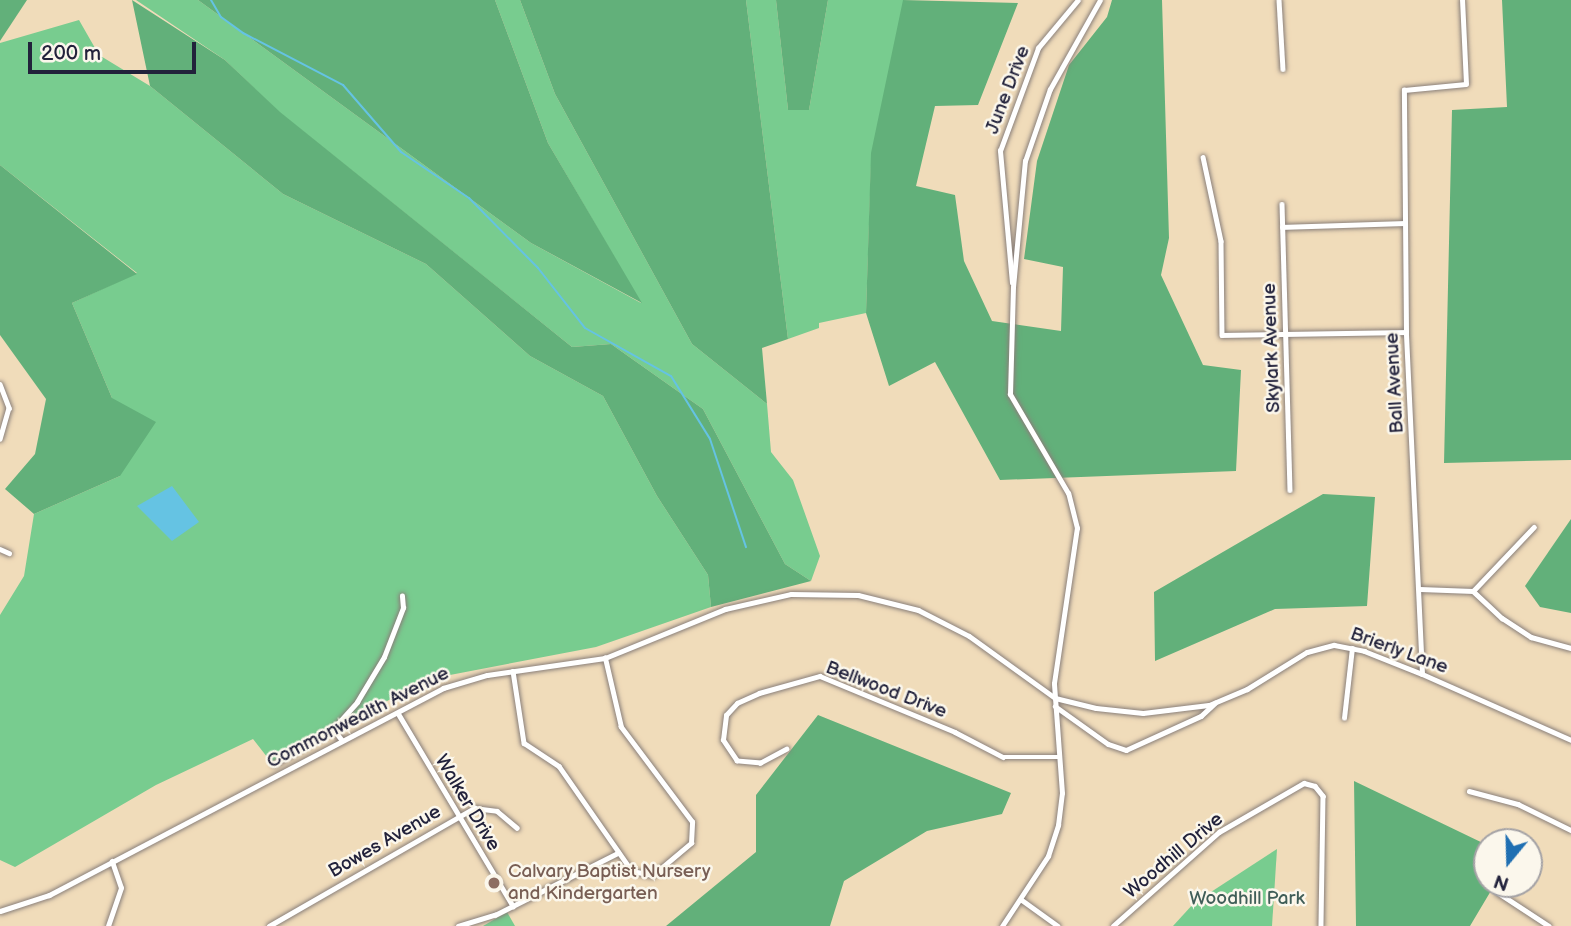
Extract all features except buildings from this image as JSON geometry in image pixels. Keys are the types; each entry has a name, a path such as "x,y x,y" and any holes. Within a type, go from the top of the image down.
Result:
{"street":[{"name":"June Drive","path":"1013,288 1000,152 1038,48 1078,0"},
{"path":"1002,926 1022,900 1048,856 1058,825 1059,757 1055,698 1077,528 1068,493 1010,394 1013,288 1026,161 1050,89 1100,0"},
{"path":"1279,0 1283,69"},
{"name":"Ball Avenue","path":"1422,674 1406,332 1404,90 1466,84 1462,0"},
{"path":"1203,157 1221,241 1222,335 1287,337 1406,332"},
{"name":"Skylark Avenue","path":"1282,204 1290,490"},
{"path":"1282,227 1404,223"},
{"path":"0,384 9,408 0,439"},
{"path":"1472,591 1534,527"},
{"path":"0,550 9,553"},
{"path":"1420,589 1472,591 1502,618 1531,637 1571,649"},
{"name":"Commonwealth Avenue","path":"0,911 35,902 443,688 513,671 605,657 724,609 768,598 858,595 918,610 956,628 1055,698"},
{"path":"274,764 333,729 357,702 384,657 403,608 402,596"},
{"name":"Brierly Lane","path":"1055,698 1138,713 1173,712 1216,702 1247,689 1321,646 1352,648 1422,674 1571,740"},
{"path":"1344,718 1352,648"},
{"path":"513,671 524,743 559,766 618,853 632,871 644,876 663,869 691,843 692,822 621,727 605,657"},
{"name":"Bellwood Drive","path":"787,749 761,763 737,761 723,740 726,715 737,703 760,693 820,676 956,732 1003,757 1059,757"},
{"path":"1055,706 1108,744 1126,750 1201,716 1216,702"},
{"name":"Walker Drive","path":"398,712 513,906"},
{"path":"333,729 342,742"},
{"name":"Woodhill Drive","path":"1113,926 1219,832 1304,783 1315,786 1322,796 1321,926"},
{"path":"1469,791 1518,804 1571,830"},
{"name":"Bowes Avenue","path":"269,926 458,816 487,808 517,828"},
{"path":"458,926 513,906 618,853"},
{"path":"108,926 121,888 112,862"},
{"path":"1506,898 1549,926"},
{"path":"1022,900 1058,926"}],"green space":[{"path":"0,0 27,0 0,41"},
{"path":"132,0 225,60 280,112 572,347 611,344 703,409 785,564 811,581 711,607 708,575 657,496 603,396 530,356 426,264 283,194 150,86"},
{"path":"136,0 198,0 531,243 641,303 548,143 495,0 520,0 555,94 692,344 767,404 771,452 793,480 820,556 811,581 785,564 703,409 611,344 572,347 279,112 225,60"},
{"path":"198,0 495,0 548,143 642,303 531,243"},
{"path":"520,0 746,0 788,339 762,348 767,404 692,344 555,94"},
{"path":"746,0 776,0 788,110 809,110 828,0 904,0 871,165 866,313 819,323 819,328 788,339"},
{"path":"776,0 828,0 809,110 788,110"},
{"path":"903,0 1018,3 978,105 935,106 916,186 955,195 964,261 992,321 1061,331 1063,267 1024,259 1037,161 1069,65 1107,17 1112,0 1162,0 1169,238 1161,275 1203,365 1241,370 1236,471 1000,480 935,362 889,386 866,313 871,153"},
{"path":"1502,0 1571,0 1571,460 1444,463 1452,110 1507,107"},
{"path":"79,20 99,55 150,86 283,194 426,264 530,356 603,396 657,496 708,575 711,607 596,647 429,679 271,762 253,739 156,785 15,867 0,860 0,615 24,576 34,514 120,476 112,398 72,303 137,273 0,165 0,43"},
{"path":"0,165 137,274 72,303 112,398 156,422 120,476 34,514 5,489 35,454 46,399 0,335"},
{"path":"1323,494 1375,497 1367,606 1275,609 1155,661 1154,592"},
{"path":"1571,519 1571,613 1540,607 1525,586"},
{"path":"818,715 1011,793 1002,814 927,831 844,881 830,926 666,926 756,852 756,795"},
{"path":"1354,781 1473,838 1473,898 1487,898 1470,926 1356,926"},
{"name":"Woodhill Park","path":"1277,849 1272,926 1173,926 1194,903"},
{"path":"507,912 515,926 483,926"}],"water":[{"path":"172,486 199,522 172,541 137,506"}],"waterway":[{"path":"211,0 221,17 243,33 343,85 401,152 469,198 538,268 585,328 671,376 710,439 746,547"}],"place":[{"name":"Calvary Baptist Nursery and Kindergarten","path":"494,883"}]}
